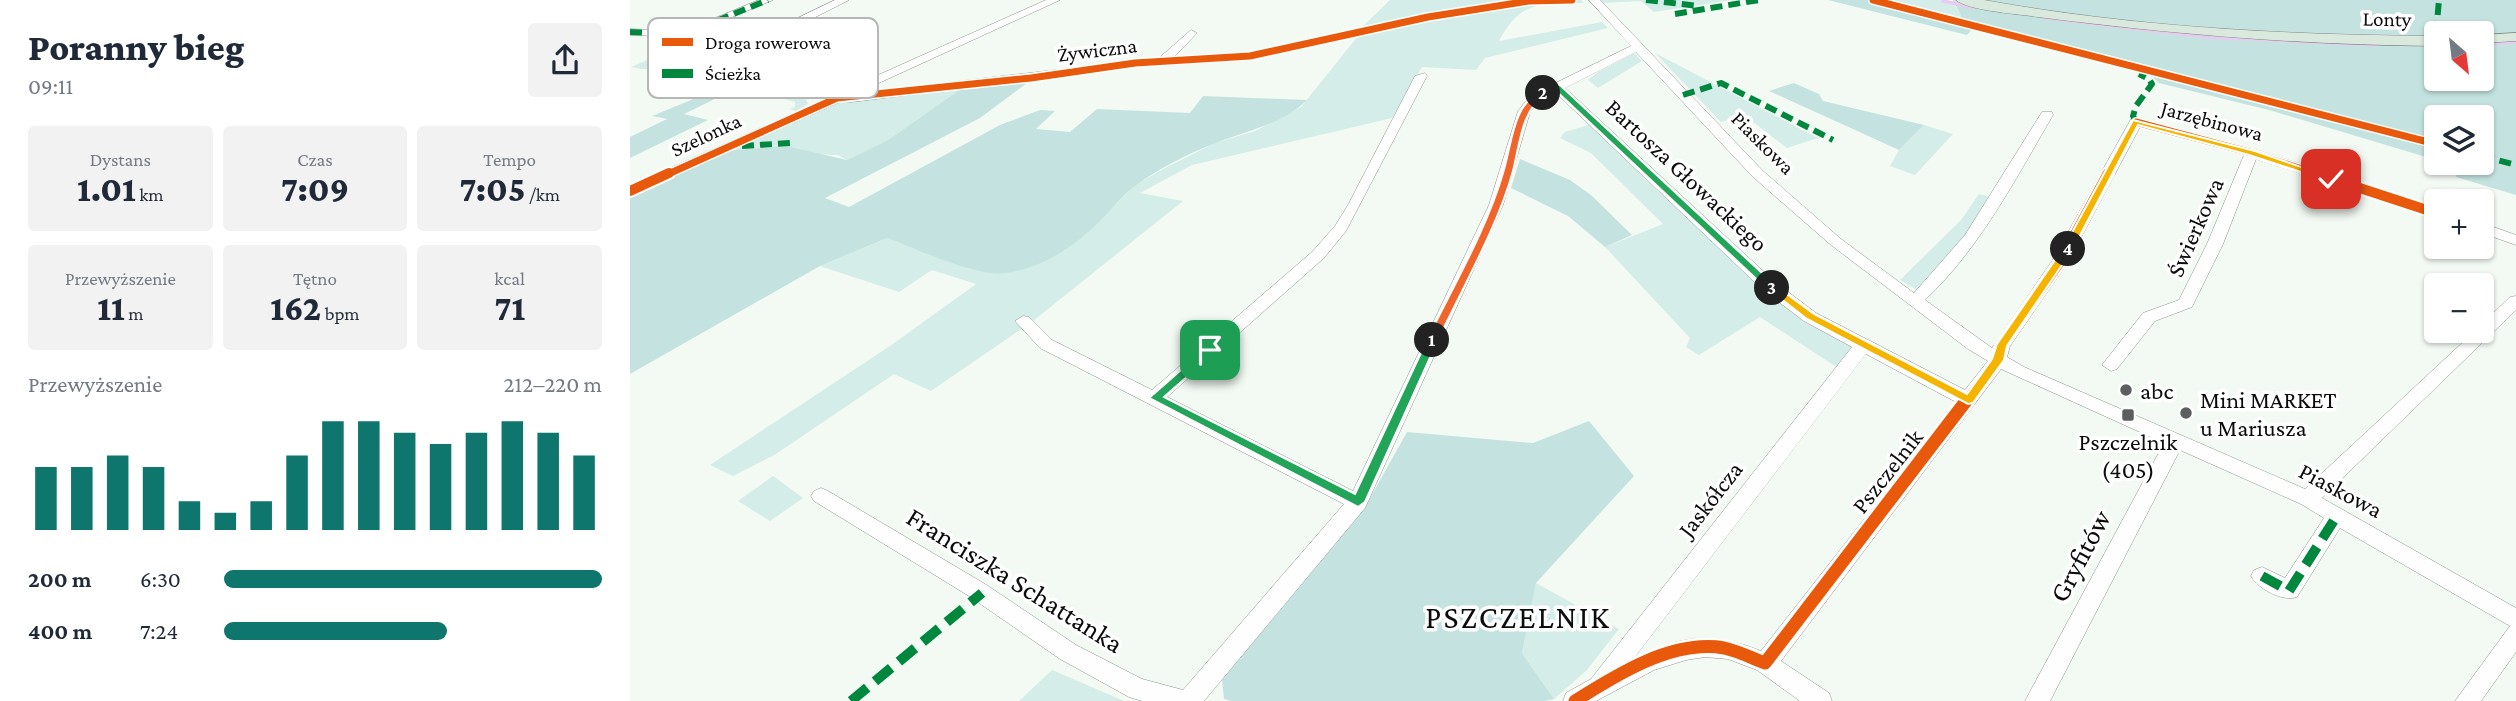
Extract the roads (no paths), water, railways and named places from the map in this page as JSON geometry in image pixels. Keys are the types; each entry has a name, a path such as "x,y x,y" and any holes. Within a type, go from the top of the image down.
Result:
{"main road":[{"name":"Lonty","path":"1963,0 2111,22 2212,32 2424,41"},
{"path":"2494,38 2516,37"}],"street":[{"path":"724,18 768,0"},
{"path":"803,18 844,0"},
{"name":"Szelonka","path":"878,80 1055,0"},
{"name":"Piaskowa","path":"1594,0 1758,174 1836,242 1998,360 2308,499 2516,619"},
{"path":"630,32 648,33"},
{"name":"Żywiczna","path":"878,94 1031,78 1135,63 1250,56 1359,32"},
{"name":"Żywiczna","path":"1161,63 1191,33"},
{"path":"1189,701 1358,502 1496,205 1524,111 1535,98 1637,47"},
{"path":"1155,398 1318,255 1341,228 1421,76"},
{"name":"Bartosza Głowackiego","path":"1557,87 1769,286 1810,317 1968,400"},
{"path":"810,109 811,98"},
{"name":"Szelonka","path":"630,191 837,98"},
{"path":"1915,301 1931,288 1958,255 2047,115"},
{"name":"Jarzębinowa","path":"2136,122 2252,153 2424,209"},
{"name":"Pszczelnik","path":"1765,663 1998,360 2001,346 2060,262 2136,122"},
{"name":"Świerkowa","path":"2111,365 2149,317 2186,303 2215,244 2252,153"},
{"path":"2494,232 2516,240"},
{"path":"2308,499 2516,300"},
{"path":"1023,321 1046,344 1358,502"},
{"name":"Jaskółcza","path":"1599,685 1863,345"},
{"name":"Gryfitów","path":"2037,701 2176,439"},
{"name":"Franciszka Schattanka","path":"821,496 977,590 1068,652 1137,689 1183,701"},
{"path":"2262,576 2289,591 2338,514"},
{"path":"2467,701 2516,634"},
{"path":"1575,701 1599,685 1679,652 1699,647 1723,648 1765,663 1820,701"}],"waterway":[{"path":"1943,1 1977,8"},
{"path":"2045,18 2206,37 2377,45"},
{"path":"2494,43 2516,42"}],"place":[{"name":"abc","path":"2126,390"},
{"name":"Mini MARKET u Mariusza","path":"2186,413"},
{"name":"Pszczelnik (405)","path":"2128,415"}],"district":[{"name":"PSZCZELNIK","path":"1518,617"}]}
